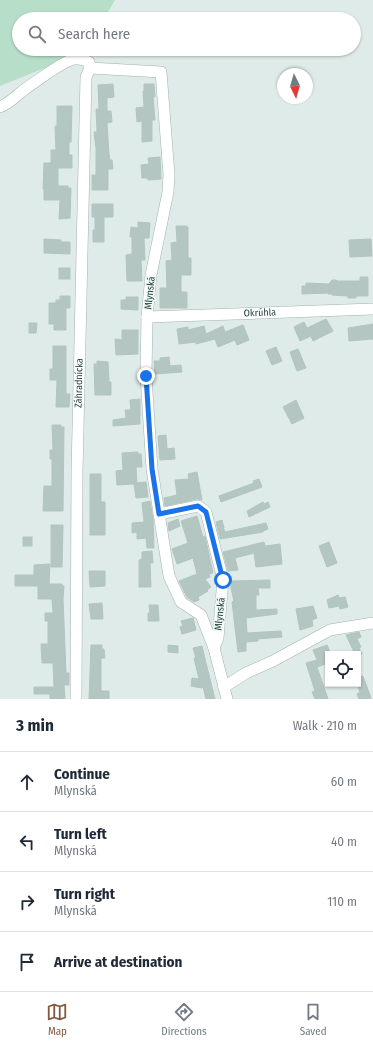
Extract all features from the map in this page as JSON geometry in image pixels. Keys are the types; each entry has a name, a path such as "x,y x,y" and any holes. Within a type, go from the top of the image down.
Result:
{"street":[{"path":"0,107 10,102 25,89 66,62 75,59 82,59 88,62 90,68"},
{"name":"Mlynská","path":"90,68 161,72 169,175 168,192 151,275 147,317 146,376 152,469 169,576 181,602 201,615 214,648 227,699"},
{"name":"Záhradnícka","path":"76,699 77,473 85,93 86,77 90,68"},
{"name":"Okrúhla","path":"147,317 373,309"},
{"name":"Mlynská","path":"159,514 198,506 206,512 223,580 218,638 214,648"},
{"path":"224,687 246,673 273,661 330,630 373,623"}],"green space":[{"path":"0,0 115,0 108,12 12,12 12,56 75,56 0,86"}],"building":[{"path":"113,84 114,97 107,98 107,111 111,111 112,122 107,123 109,154 110,160 112,160 113,169 108,169 108,190 92,190 92,175 96,175 96,148 94,132 97,132 96,109 99,109 98,85"},
{"path":"144,84 154,84 155,97 153,97 155,120 152,120 152,141 142,142 142,121 137,122 136,108 144,107"},
{"path":"57,106 72,106 71,142 69,142 69,155 72,155 72,168 58,168 58,186 68,186 68,188 71,188 70,218 59,219 60,200 44,200 43,189 44,163 51,163 51,150 56,150 55,126 57,126"},
{"path":"160,157 161,179 148,180 148,178 142,178 141,165 149,164 148,158"},
{"path":"92,204 113,204 113,217 104,217 104,242 93,242 95,217 92,217"},
{"path":"138,222 150,223 149,238 144,238 145,260 141,260 142,281 127,281 126,255 132,254 132,237 130,237 131,227 138,228"},
{"path":"176,226 188,227 188,258 191,258 191,275 181,275 181,292 187,292 187,308 160,308 160,288 167,288 166,261 172,260 171,243 177,242"},
{"path":"44,239 70,242 70,254 44,253"},
{"path":"371,239 372,256 350,257 349,240"},
{"path":"59,268 70,268 70,279 59,279"},
{"path":"360,277 368,277 368,296 348,298 348,296 332,295 328,293 302,294 302,286 306,286 306,283 329,284 332,280 360,281"},
{"path":"60,296 70,296 70,308 66,308 66,330 54,330 54,324 49,324 49,303 56,303 56,300 60,300"},
{"path":"126,297 138,297 138,310 121,309 121,300 126,300"},
{"path":"326,319 333,331 313,341 311,336 300,341 294,327 304,322 307,328"},
{"path":"29,323 37,323 36,333 29,333"},
{"path":"373,324 373,339 349,341 348,328"},
{"path":"243,325 249,340 237,345 235,340 218,347 215,339 196,344 196,342 179,344 177,329 188,327 188,330 204,326 206,334 223,326 225,332"},
{"path":"122,330 138,330 138,354 116,355 115,339 122,340"},
{"path":"53,346 66,346 66,394 70,394 69,407 56,407 57,380 50,380 50,369 53,369"},
{"path":"276,347 282,361 272,365 266,351"},
{"path":"298,349 306,368 297,371 290,352"},
{"path":"169,357 170,366 181,365 182,372 155,374 154,361 160,361 160,358"},
{"path":"97,361 108,362 111,395 95,395 94,364 97,364"},
{"path":"140,399 140,424 113,426 113,420 126,418 125,410 131,410 130,400"},
{"path":"296,400 304,418 292,424 283,407"},
{"path":"52,425 61,425 61,427 64,427 63,511 43,511 44,486 52,486 52,459 50,459 50,450 53,450"},
{"path":"166,435 167,449 174,448 175,459 160,460 158,436"},
{"path":"138,452 138,454 141,454 142,467 136,467 137,483 146,482 148,497 136,498 134,484 117,485 116,471 123,470 122,453"},
{"path":"197,472 202,500 197,499 165,506 164,498 177,495 175,480 189,479 188,474"},
{"path":"90,474 101,474 101,502 105,502 105,535 90,535"},
{"path":"259,479 262,487 221,502 219,496 254,483 253,481"},
{"path":"150,501 153,518 154,548 147,548 146,538 137,539 137,532 132,533 132,523 144,522 142,503"},
{"path":"263,502 264,504 268,502 270,507 249,517 247,511"},
{"path":"197,516 203,537 205,536 213,573 209,574 210,577 205,579 211,587 207,590 208,591 198,597 199,600 194,602 187,597 179,581 197,574 193,558 177,564 172,549 188,543 181,521"},
{"path":"178,519 180,526 169,531 168,523"},
{"path":"222,520 224,528 218,531 216,522"},
{"path":"266,523 268,529 263,532 220,539 218,531 224,529 225,532"},
{"path":"51,525 63,525 62,567 51,567"},
{"path":"23,537 32,537 32,546 23,546"},
{"path":"264,542 265,546 280,544 282,564 256,567 254,553 235,558 238,570 228,571 223,552"},
{"path":"329,542 337,563 327,567 319,546"},
{"path":"152,551 153,563 150,563 151,587 139,587 139,560 142,559 142,552"},
{"path":"50,564 49,584 62,584 62,586 64,586 63,599 66,673 69,673 69,685 64,685 65,699 50,699 50,694 34,694 34,687 54,687 53,663 42,663 41,644 48,644 48,621 45,621 45,613 53,613 52,599 38,599 38,586 15,586 15,575 34,575 34,565"},
{"path":"89,571 105,571 105,586 90,587"},
{"path":"270,580 270,588 258,588 259,595 256,595 256,610 277,609 277,614 246,618 247,633 281,631 282,637 258,639 258,641 246,642 246,651 238,652 231,581"},
{"path":"338,595 339,598 345,597 348,607 340,609 339,606 329,608 327,600"},
{"path":"102,603 103,619 91,619 89,604"},
{"path":"149,605 158,605 159,621 148,621 148,613 150,613"},
{"path":"313,606 317,618 312,620 313,626 300,630 296,609"},
{"path":"193,618 196,630 182,634 180,627 183,626 181,621"},
{"path":"359,632 361,637 357,639 361,647 359,648 360,651 354,651 346,635"},
{"path":"91,645 102,645 102,649 104,649 105,658 101,658 101,691 109,691 109,699 89,699"},
{"path":"168,645 178,646 178,653 168,652"},
{"path":"327,645 330,651 325,651 325,664 317,667 328,699 315,699 312,692 315,691 306,663 317,660 313,650"},
{"path":"202,646 215,699 206,699 203,687 191,686 192,678 199,679 193,648"},
{"path":"363,676 371,698 359,699 357,694 360,692 358,687 361,687 361,677"}],"route":[{"path":"146,376 152,469 159,514 198,506 206,512 223,580"}]}
